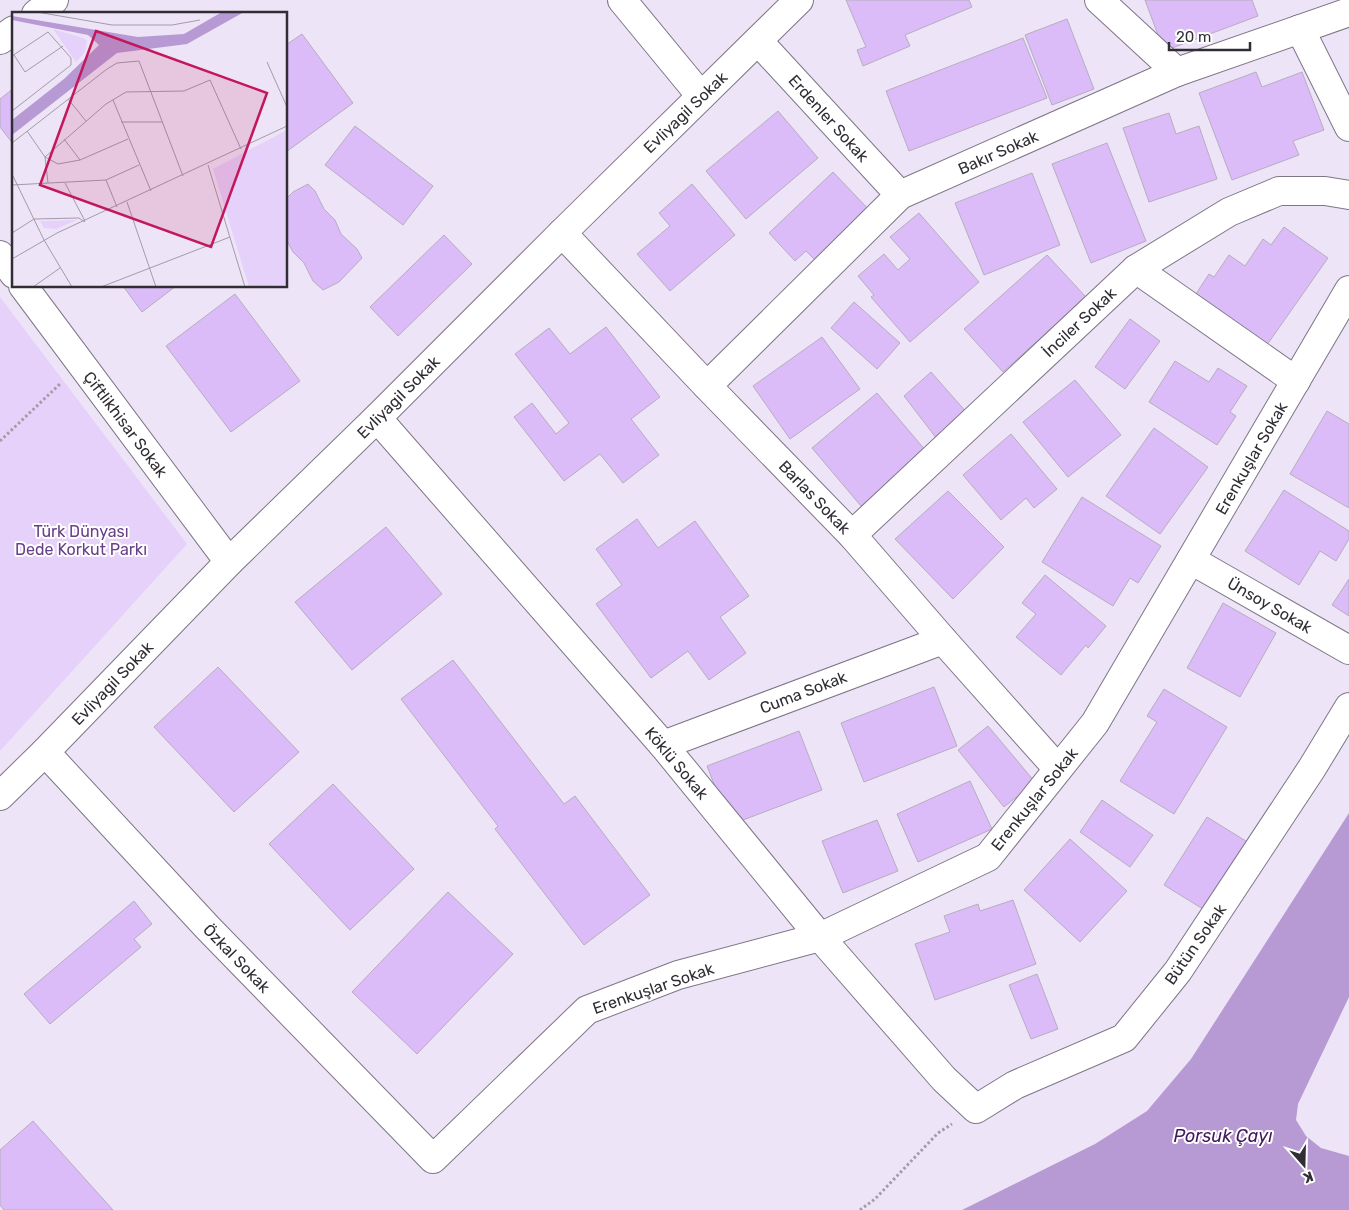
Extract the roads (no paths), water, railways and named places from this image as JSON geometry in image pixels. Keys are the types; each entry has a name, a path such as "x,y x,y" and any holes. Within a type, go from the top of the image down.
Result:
{"street":[{"path":"39,12 54,0"},
{"path":"622,0 701,96"},
{"name":"Evliyagil Sokak","path":"0,796 229,562 378,418 562,233 799,0"},
{"path":"1100,0 1177,72"},
{"name":"Bakır Sokak","path":"707,386 900,196 1177,72 1349,12"},
{"path":"1300,29 1349,126"},
{"path":"0,40 12,31"},
{"name":"Erdenler Sokak","path":"758,41 900,196"},
{"name":"İnciler Sokak","path":"852,536 1136,269 1228,212 1279,191 1325,191 1349,195"},
{"name":"Barlas Sokak","path":"562,233 852,536 1058,769"},
{"path":"0,255 12,271"},
{"path":"1136,269 1296,381"},
{"name":"Çiftlikhisar Sokak","path":"24,288 229,562"},
{"name":"Erenkuşlar Sokak","path":"433,1159 587,1010 678,975 820,937 988,857 1095,723 1349,290"},
{"name":"Köklü Sokak","path":"378,418 662,745 820,937 944,1079 976,1109"},
{"name":"Ünsoy Sokak","path":"1191,560 1349,650"},
{"name":"Cuma Sokak","path":"662,745 943,640"},
{"name":"Bütün Sokak","path":"976,1109 1015,1086 1124,1038 1178,971 1312,768 1349,707"},
{"name":"Özkal Sokak","path":"44,752 208,928 433,1159"}],"water":[{"name":"Porsuk Çayı","path":"1349,813 1349,997 1298,1104 1296,1120 1306,1136 1321,1148 1349,1156 1349,1210 962,1210 1095,1144 1147,1111 1191,1059"}],"park label":[{"name":"Türk Dünyası Dede Korkut Parkı","path":"81,540"}]}
